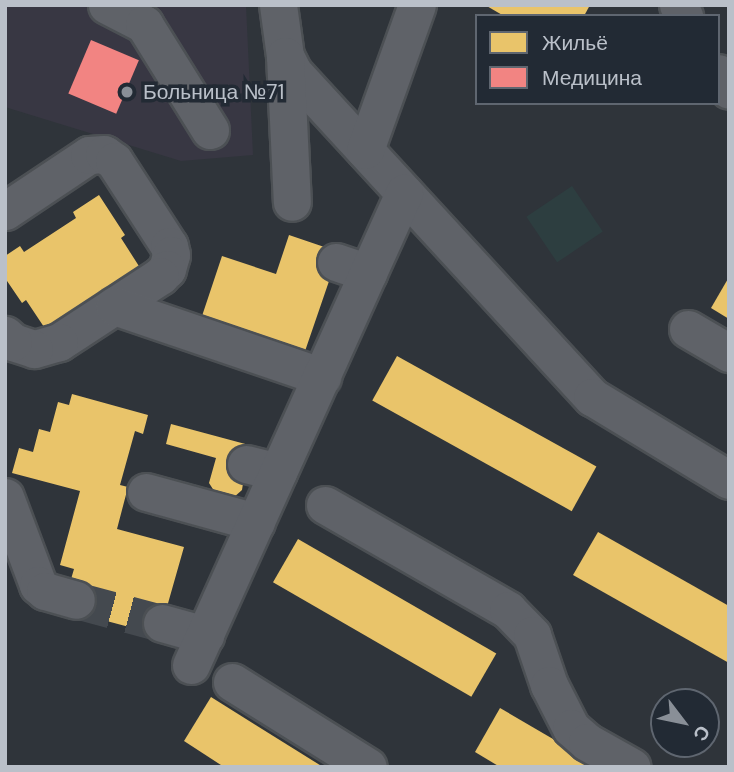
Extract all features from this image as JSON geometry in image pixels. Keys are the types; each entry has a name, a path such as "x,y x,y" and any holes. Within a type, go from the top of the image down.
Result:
{"lane":[{"path":"107,5 144,24 210,130"},
{"path":"278,5 285,56 292,202"},
{"path":"365,150 417,5"},
{"path":"285,56 293,72 592,397 729,480"},
{"path":"5,211 89,155 97,153 109,156 169,246 171,255 167,270 160,276 46,348 26,348 5,335"},
{"path":"162,623 198,650 256,522 262,468 322,377 348,277 404,193"},
{"path":"114,306 322,377"},
{"path":"688,328 729,353"},
{"path":"146,492 256,522"},
{"path":"5,497 38,585 45,591 76,600"},
{"path":"325,505 508,610 532,635 549,685 571,728 587,742 632,767"},
{"path":"232,682 368,767"}],"shaded area":[{"name":"Больница №71","path":"5,5 246,5 253,155 181,161 5,107"},
{"path":"572,186 603,232 557,262 526,217"}],"building: Жильё":[{"path":"485,5 590,5 585,14 501,14"},
{"path":"99,195 125,235 121,238 144,274 50,336 26,300 22,303 5,278 5,256 20,246 24,252 76,218 73,212"},
{"path":"289,235 339,252 303,357 200,322 222,256 276,274"},
{"path":"729,277 729,319 711,308"},
{"path":"397,356 596,467 572,511 372,401"},
{"path":"72,394 148,415 143,434 135,431 120,485 128,487 117,529 184,547 159,635 73,612 69,586 74,569 60,565 80,491 12,473 19,448 33,452 39,429 50,432 58,402 69,405"},
{"path":"171,424 249,445 242,490 233,498 218,497 209,483 216,458 166,444"},
{"path":"598,532 729,606 729,663 573,575"},
{"path":"298,539 496,653 471,697 273,582"},
{"path":"211,697 323,767 224,767 184,741"},
{"path":"500,708 601,767 500,767 475,752"}],"building: Медицина":[{"path":"91,40 139,60 116,114 68,93"}],"tunnel":[{"path":"76,600 162,623"}],"place":[{"name":"Больница №71","path":"127,92"}]}
